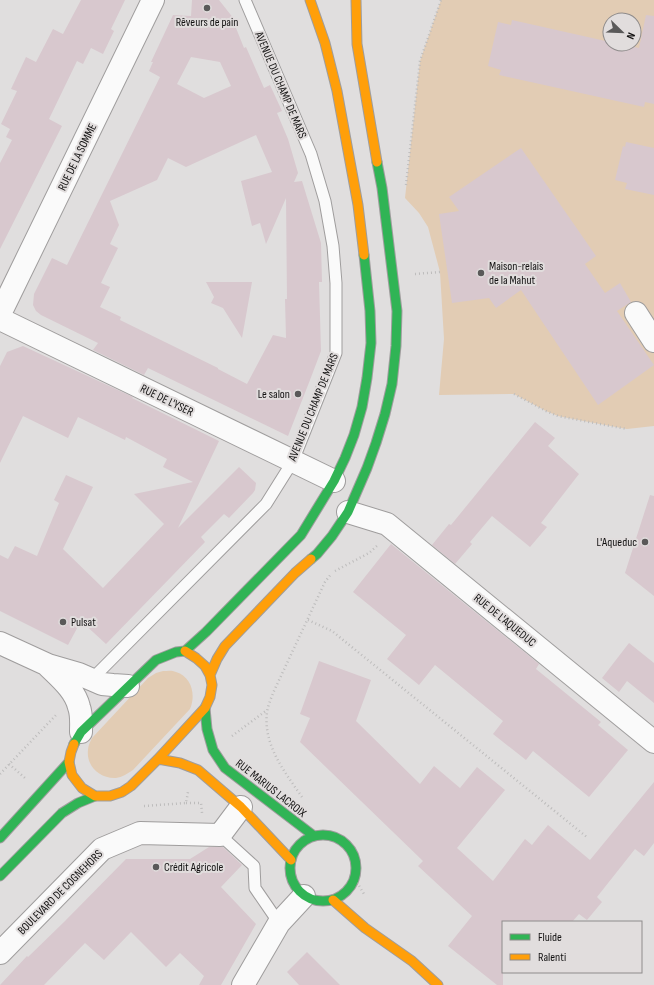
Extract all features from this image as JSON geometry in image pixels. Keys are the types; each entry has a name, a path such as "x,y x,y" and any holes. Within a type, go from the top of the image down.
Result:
{"main road":[{"path":"96,796 82,788 72,775 69,762 71,752 81,732 156,660 176,652 185,651 206,632 301,535 334,481 345,458 354,435 362,407 371,343 370,311 358,205 337,91 310,0"},
{"path":"210,675 224,646 295,574 317,554 332,536 348,512 376,443 392,384 396,346 397,311 382,188 357,44 356,0"},
{"path":"0,876 62,813 78,803 96,796 110,796 122,792 131,786 205,708 210,697 212,685 210,675 205,666 185,651"},
{"name":"RUE MARIUS LACROIX","path":"205,708 207,729 213,750 225,768 314,836"},
{"path":"158,759 180,763 198,770 241,807 291,860"},
{"path":"0,838 69,762"},
{"path":"324,835 335,837 344,842 351,850 355,859 357,869 355,879 350,888 342,896 333,900 323,902 304,896 297,889 292,880 290,870 294,852 299,845 314,836 324,835"},
{"path":"333,900 365,928 412,961 438,985"}],"street":[{"name":"RUE DE LA SOMME","path":"0,314 153,0"},
{"path":"636,313 654,342"},
{"name":"RUE DE L'YSER","path":"0,319 334,481"},
{"name":"RUE DE L'AQUEDUC","path":"348,512 387,524 654,742"},
{"path":"0,643 48,665 79,674 102,684 128,686"},
{"path":"48,665 69,687 75,696 81,716 81,732"},
{"path":"220,835 241,807"},
{"name":"BOULEVARD DE COGNEHORS","path":"0,953 102,849 140,833 220,835"},
{"path":"243,985 280,923 304,896"}],"lane":[{"name":"AVENUE DU CHAMP DE MARS","path":"91,680 266,504 292,460 336,353 336,283 333,246 325,201 311,154 245,0"},
{"path":"220,835 254,866 255,888 280,923"}],"path":[{"path":"405,190 420,61 441,0"},
{"path":"514,394 558,416 627,429"},
{"path":"306,803 276,758 269,741 266,723 267,710 325,582 332,572 369,553 377,546 387,524"},
{"path":"308,620 332,631 588,838"},
{"path":"0,774 75,696"}],"shaded area":[{"path":"441,0 654,0 654,426 627,429 558,416 514,394 439,395 444,339 440,272 428,227 419,213 405,198 420,61"},
{"path":"163,671 171,671 181,674 189,682 193,698 190,709 133,770 116,778 110,778 100,774 95,770 89,761 88,747 92,738 148,678"}],"building":[{"path":"81,0 125,0 111,29 114,31 103,54 91,48 83,64 77,61 49,119 62,126 0,249 0,163 12,140 6,137 10,129 1,124 17,91 11,89 26,57 36,62 53,29 63,34"},
{"path":"192,0 219,0 234,19 234,23 244,48 246,47 264,88 270,85 282,111 277,113 288,139 298,173 294,182 302,181 321,243 322,282 319,282 321,351 288,436 148,368 144,375 93,350 98,343 41,315 36,311 33,305 34,294 52,258 67,265 160,77 149,71 153,62 151,62 173,15 191,16","holes":["191,57 220,62 231,86 204,98 177,84","256,135 272,172 241,181 252,226 260,223 266,244 286,198 286,338 273,335 247,384 218,368 120,320 121,317 100,307 110,287 101,283 118,248 110,244 119,225 110,201 157,180 168,158 186,167"]},
{"path":"646,15 654,16 654,104 645,102 644,107 499,75 501,70 488,66 498,22 511,25 512,20 602,40 602,52 642,52 642,34"},
{"path":"626,142 654,148 654,195 625,189 627,183 615,180 623,146 625,147"},
{"name":"Maison-relais de la Mahut","path":"521,148 596,256 585,264 605,293 620,283 631,302 617,311 654,365 598,405 521,290 496,308 489,298 452,303 439,214 459,211 449,197"},
{"path":"206,282 252,282 242,338 223,308 211,303 214,297"},
{"path":"23,346 133,397 132,398 219,441 178,528 239,467 256,483 253,493 229,518 224,514 201,537 205,542 106,644 81,621 68,645 0,611 0,555 8,559 15,546 37,556 59,503 54,500 66,475 93,487 63,549 103,588 164,524 134,494 193,482 163,467 167,459 126,437 125,440 78,417 68,438 23,416 0,463 0,366 7,352"},
{"path":"535,422 555,438 548,446 579,474 541,523 547,527 530,547 492,516 470,542 472,544 455,564 432,545 449,524 451,525"},
{"name":"L'Aqueduc","path":"650,495 654,496 654,596 625,573"},
{"path":"391,544 539,664 536,669 601,722 598,725 628,750 589,797 533,751 526,760 493,734 503,721 435,665 419,685 387,659 406,635 353,592"},
{"path":"629,643 654,663 654,703 627,681 619,692 602,678"},
{"path":"319,661 371,680 356,721 420,784 434,766 460,788 477,767 505,790 457,848 493,881 525,839 532,845 548,825 590,860 654,782 654,843 644,856 635,849 597,897 602,902 587,920 579,914 573,921 502,921 503,985 497,985 448,946 472,916 418,866 423,861 300,742 310,718 300,714"},
{"path":"209,847 223,847 242,865 221,887 256,924 221,985 199,985 204,976 180,953 166,967 131,932 104,960 85,943 44,985 0,985 27,956 28,957 65,921 126,859 190,859"},
{"path":"307,952 340,985 299,985 287,972"}],"traffic: fast":[{"path":"311,559 332,536 348,512 376,443 392,384 396,346 397,311 382,188 377,162"},
{"path":"185,651 206,632 301,535 334,481 345,458 354,435 362,407 371,343 370,311 364,255"},
{"path":"74,744 81,732 156,660 176,652 185,651"},
{"path":"205,708 207,729 213,750 225,768 314,836"},
{"path":"0,838 69,762"},
{"path":"0,876 62,813 78,803 95,796"},
{"path":"323,835 336,837 351,850 354,855 356,868 354,881 341,896 336,899 323,901 310,899 295,886 292,881 290,868 292,855 305,840 310,837 323,835"}],"traffic: slow":[{"path":"310,0 325,43 337,91 358,205 364,255"},
{"path":"356,0 357,44 377,162"},
{"path":"210,675 225,646 295,573 311,559"},
{"path":"74,744 69,762 72,775 82,788 95,796 110,796 122,792 131,786 205,708 210,697 212,685 210,675 205,666 185,651"},
{"path":"158,759 180,763 198,770 241,807 291,860"},
{"path":"333,900 365,928 412,961 438,985"}],"place":[{"name":"Rêveurs de pain","path":"207,8"},
{"name":"Maison-relais de la Mahut","path":"481,273"},
{"name":"Le salon","path":"298,394"},
{"name":"L'Aqueduc","path":"645,542"},
{"name":"Pulsat","path":"63,622"},
{"name":"Crédit Agricole","path":"156,867"}]}
